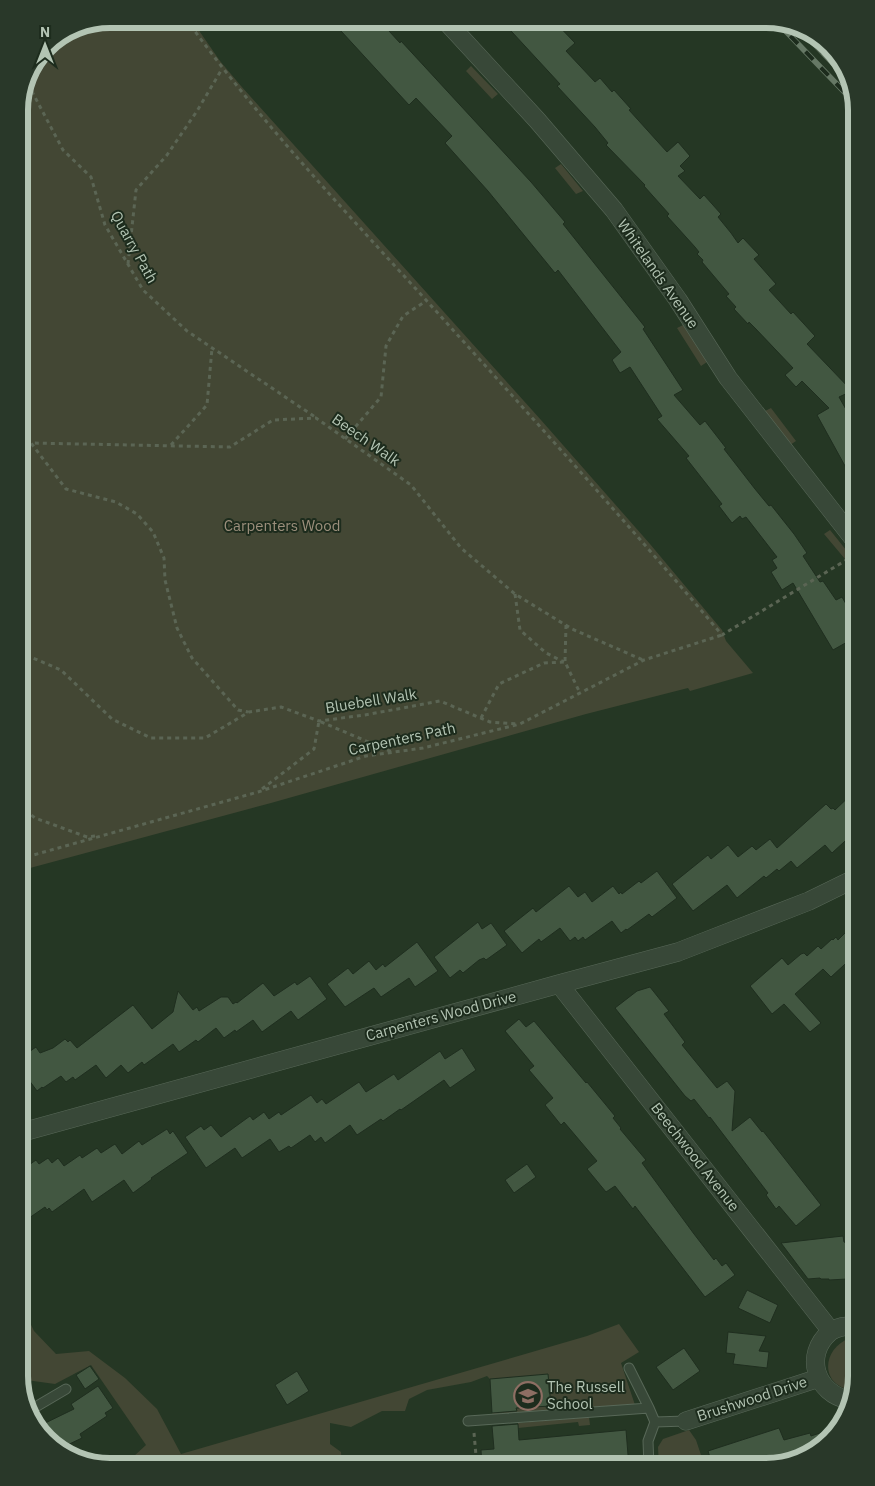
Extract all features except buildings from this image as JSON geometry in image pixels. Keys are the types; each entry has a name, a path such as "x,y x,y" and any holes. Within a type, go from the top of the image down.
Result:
{"street":[{"name":"Whitelands Avenue","path":"452,28 537,120 614,210 678,300 728,378 848,532"},
{"name":"Carpenters Wood Drive","path":"28,1131 678,952 809,901 848,882"},
{"name":"Beechwood Avenue","path":"559,984 831,1331"},
{"path":"831,1331 848,1326"},
{"name":"Brushwood Drive","path":"831,1331 819,1346 816,1368 819,1378 826,1389 836,1397 845,1399"},
{"name":"Brushwood Drive","path":"686,1421 819,1378"}],"lane":[{"path":"629,1368 655,1422 648,1441 649,1458"},
{"path":"34,1408 66,1389"},
{"path":"470,1421 649,1408"},
{"path":"655,1422 686,1421"}],"path":[{"path":"192,28 222,69 329,194 649,548 722,635"},
{"path":"128,265 136,190 167,155 197,111 222,69"},
{"name":"Quarry Path","path":"30,88 63,150 91,177 105,225 143,290 187,331 316,418"},
{"path":"345,439 381,397 386,346 403,316 426,301"},
{"path":"170,446 207,405 212,348"},
{"name":"Beech Walk","path":"30,443 230,447 273,420 316,418 411,486 461,548 515,594 566,625 644,660"},
{"path":"30,443 66,489 116,502 137,514 153,532 164,558 165,580 177,628 192,658 238,710 249,712"},
{"name":"Carpenters Path","path":"28,856 258,792 366,756 422,748 520,724 644,660 722,635 848,559"},
{"path":"515,594 520,630 546,653 565,662"},
{"path":"566,625 565,662 580,693"},
{"name":"Bluebell Walk","path":"28,656 61,670 112,719 151,738 205,738 249,712 281,707 319,721 365,715 440,701 490,722 520,724"},
{"path":"481,718 499,684 544,663 565,662"},
{"path":"258,792 314,749 319,721 392,752"},
{"path":"28,812 34,818 87,837 109,834"},
{"path":"470,1421 475,1458"}],"green space":[{"name":"Carpenters Wood","path":"99,28 197,28 220,61 241,86 650,544 722,630 726,641 753,673 690,691 688,688 586,714 271,803 28,869 28,104 30,88 38,70 70,70 70,37"},
{"path":"471,66 498,94 492,99 466,71"},
{"path":"561,164 583,191 576,194 555,168"},
{"path":"683,325 707,362 701,366 677,328"},
{"path":"771,408 796,441 790,445 765,411"},
{"path":"830,530 848,552 848,563 824,534"},
{"path":"28,1319 34,1331 56,1354 89,1351 125,1378 157,1409 181,1454 587,1336 619,1324 639,1352 621,1363 635,1405 492,1416 492,1410 551,1406 548,1375 490,1379 487,1376 471,1382 427,1390 409,1399 405,1411 382,1411 351,1427 330,1423 330,1444 341,1452 341,1458 130,1458 146,1445 91,1365 55,1384 28,1380"},
{"path":"848,1339 847,1388 834,1382 828,1367 829,1358 840,1343"},
{"path":"589,1417 590,1425 579,1426 578,1422 518,1428 518,1423"},
{"path":"689,1430 696,1440 702,1458 659,1458 658,1447 663,1439"}],"railway":[{"path":"785,30 846,94"},
{"path":"813,43 835,65"}],"place":[{"name":"The Russell School","path":"528,1396"}]}
